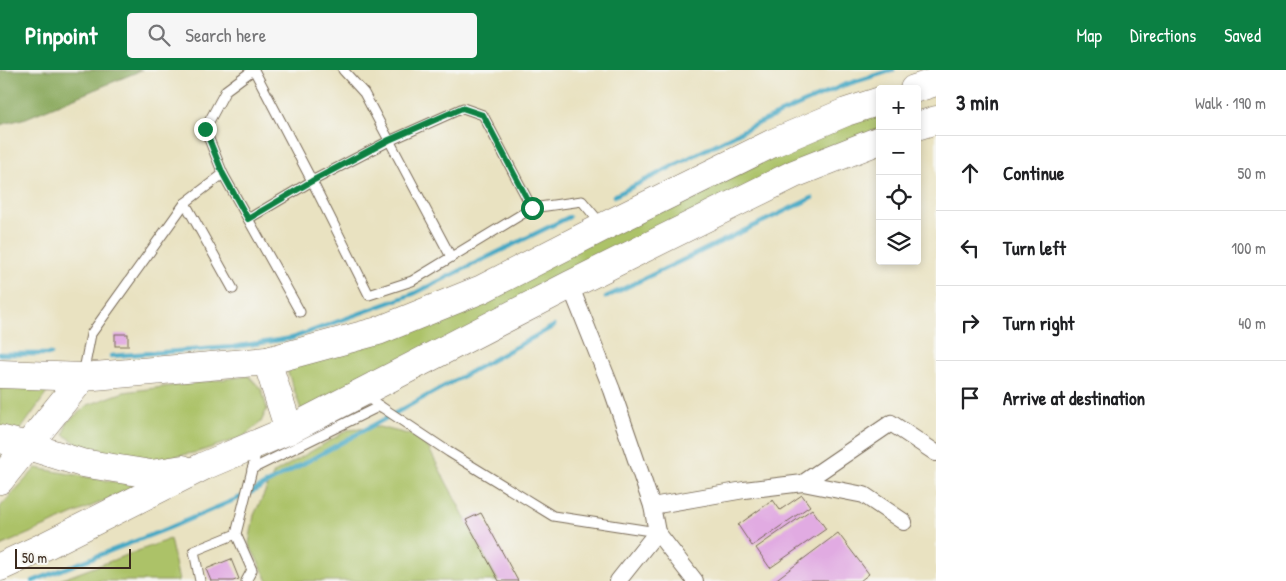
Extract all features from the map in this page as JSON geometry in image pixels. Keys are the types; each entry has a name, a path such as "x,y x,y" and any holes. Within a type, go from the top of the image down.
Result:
{"highway":[{"path":"921,87 936,82"},
{"path":"0,374 82,378 267,361 378,331 482,289 773,143 876,101"},
{"path":"921,125 936,120"},
{"path":"0,566 39,549 204,466 259,442 370,399 570,285 794,174 876,142"},
{"path":"267,361 289,430"},
{"path":"0,480 82,378"},
{"path":"0,439 82,463 151,474 204,466"}],"street":[{"path":"570,285 612,390 652,506 657,532 695,581"},
{"path":"803,483 891,423 936,453"},
{"path":"652,506 744,490 803,483 864,495 904,522"},
{"path":"618,581 657,532"}],"lane":[{"path":"300,312 223,174 205,129 226,90 254,70 369,295 412,281 532,208 582,201 603,227"},
{"path":"343,70 364,93 451,257"},
{"path":"248,219 312,181 389,140 462,108 483,115 532,208"},
{"path":"82,378 91,334 185,203 223,174"},
{"path":"185,203 233,289"},
{"path":"252,469 370,399 449,452 553,516 657,532"},
{"path":"246,581 252,570 236,534 259,442"},
{"path":"200,581 194,550 236,534"}],"green space":[{"path":"0,70 142,70 26,118 0,125"},
{"path":"876,113 876,130 302,412 286,367 786,148"},
{"path":"249,376 262,390 267,409 261,422 243,437 198,452 161,459 128,459 81,446 64,435 67,422 88,405 124,392"},
{"path":"0,386 51,387 19,432 0,429"},
{"path":"379,427 416,436 429,449 498,581 268,581 249,544 254,515 274,473 348,430"},
{"path":"36,468 138,486 0,546 0,507"},
{"path":"170,539 179,581 57,581"}],"building":[{"path":"115,334 128,334 128,346 115,346"},
{"path":"802,495 810,506 752,546 738,525 773,500 780,510"},
{"path":"812,509 826,529 770,568 756,548"},
{"path":"481,513 518,581 499,581 466,520"},
{"path":"838,533 869,574 860,581 774,581"},
{"path":"231,559 239,579 233,581 211,581 206,569"}],"waterway":[{"path":"614,196 750,127 844,85 893,70"},
{"path":"606,297 812,198"},
{"path":"111,356 233,347 292,338 413,294 569,217"},
{"path":"33,581 169,528 248,494 554,326"},
{"path":"0,354 51,354"}],"route":[{"path":"205,129 223,174 248,219 312,181 389,140 462,108 483,115 532,208"}]}
